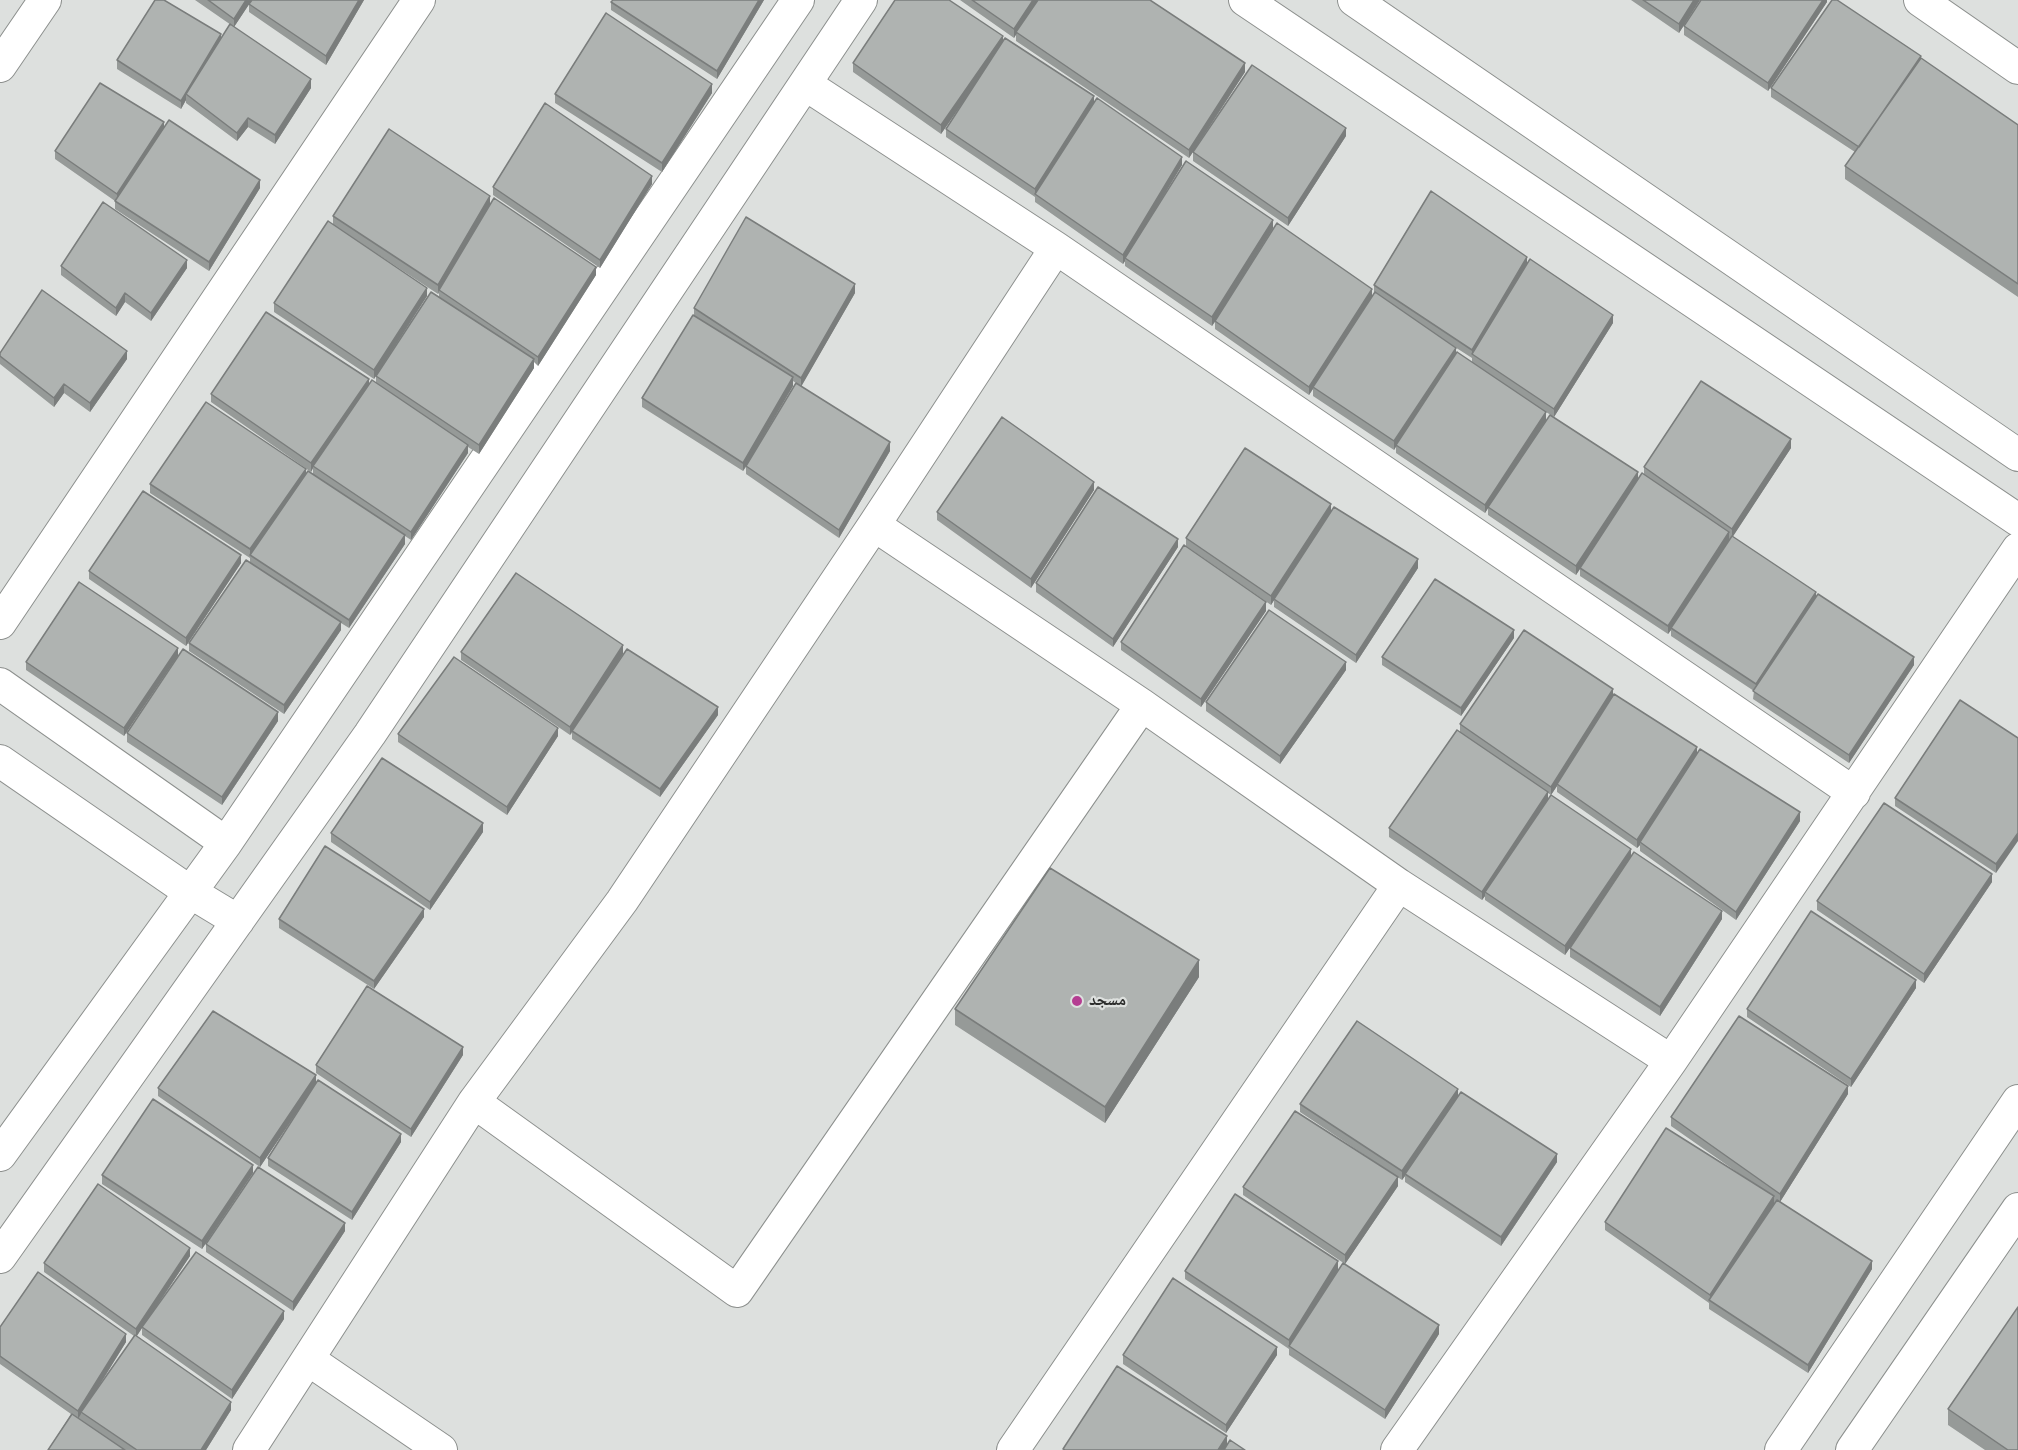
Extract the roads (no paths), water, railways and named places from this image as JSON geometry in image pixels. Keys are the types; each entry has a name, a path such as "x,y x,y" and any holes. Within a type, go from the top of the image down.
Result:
{"street":[{"path":"0,66 45,0"},
{"path":"0,623 420,0"},
{"path":"0,1155 226,843 798,0"},
{"path":"0,1257 370,734 861,0"},
{"path":"1245,0 2018,520"},
{"path":"1354,0 2018,455"},
{"path":"1920,0 2018,68"},
{"path":"805,84 1056,248 1854,793"},
{"path":"249,1450 474,1102 622,901 1056,248"},
{"path":"874,525 1142,705 1399,885 1671,1061"},
{"path":"1397,1450 1671,1061 2018,549"},
{"path":"0,684 226,843"},
{"path":"474,1102 737,1291 1142,705"},
{"path":"0,761 190,892 238,921"},
{"path":"1013,1450 1399,885"},
{"path":"1781,1450 2018,1101"},
{"path":"1852,1450 2018,1209"},
{"path":"309,1360 441,1450"}],"place":[{"name":"مسجد","path":"1077,1001"}]}
